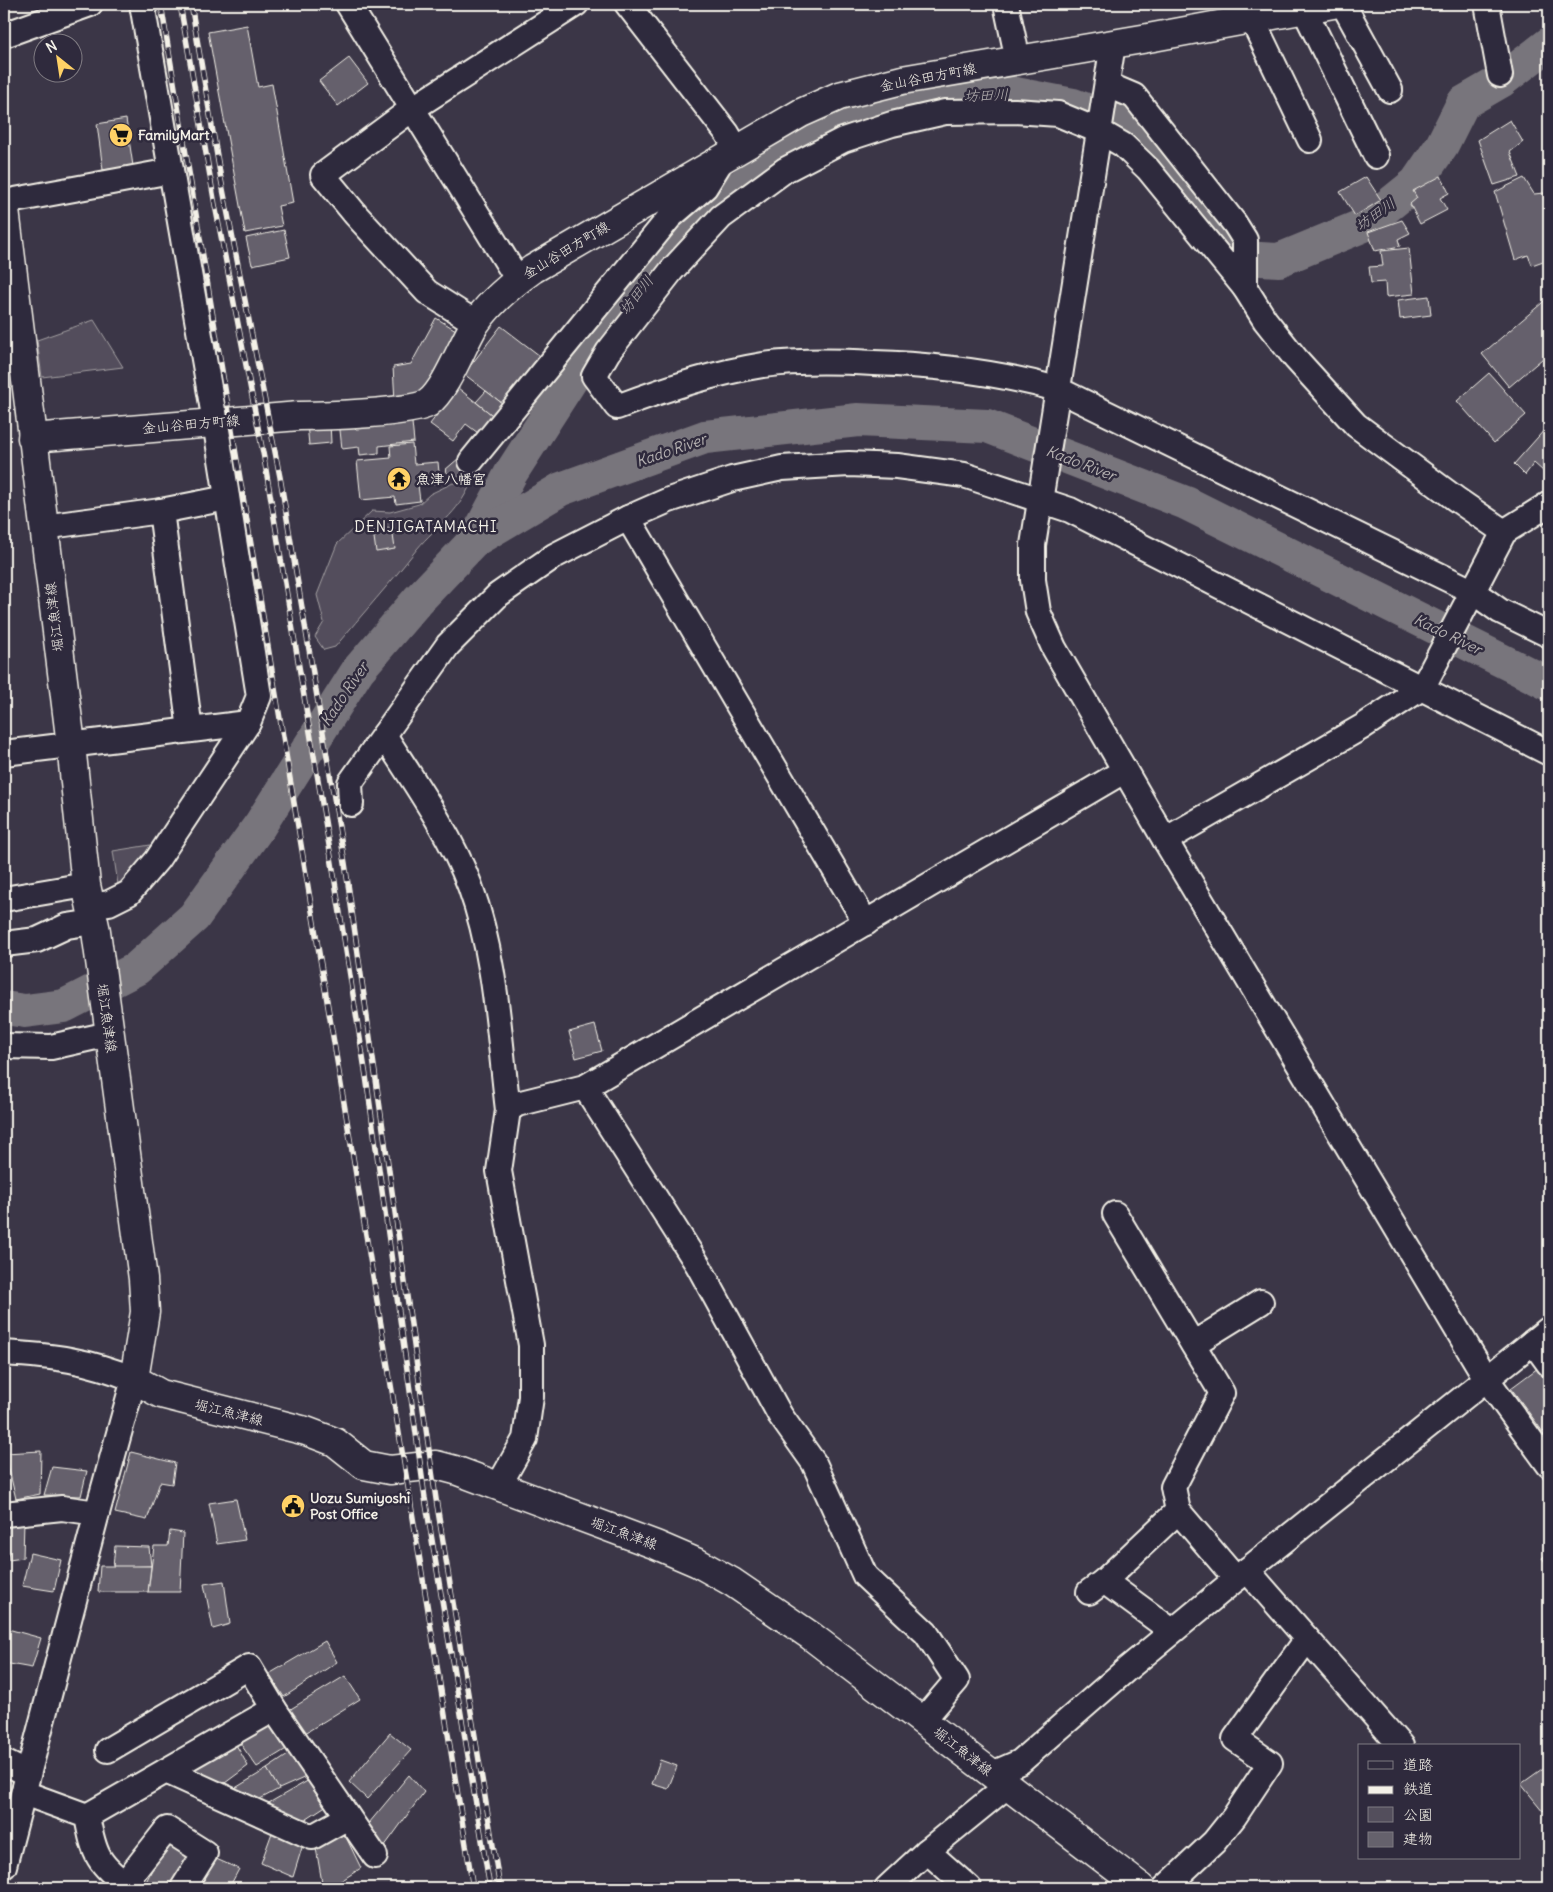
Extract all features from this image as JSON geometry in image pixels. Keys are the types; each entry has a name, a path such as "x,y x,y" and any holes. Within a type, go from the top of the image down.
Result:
{"main road":[{"name":"金山谷田方町線","path":"32,438 215,422 300,416 332,416 414,408 428,404 438,392 476,323 518,280 533,269 801,113 839,96 902,80 1113,44 1262,13 1333,4"},
{"path":"4,202 13,360 32,438"},
{"name":"堀江魚津線","path":"32,438 91,911 108,1023 146,1312 134,1379 161,1394 306,1431 335,1442 364,1465 390,1470 436,1465 656,1545 698,1563 732,1582 811,1636 1142,1888"}],"street":[{"path":"4,35 90,4"},
{"path":"4,944 37,940 129,893 151,867 248,722 259,696 215,422 142,4"},
{"path":"348,4 518,280"},
{"path":"476,323 427,292 356,215 323,175 412,109 576,4"},
{"path":"471,461 670,217 705,187 730,154 727,133 627,4"},
{"path":"1006,4 1018,60"},
{"path":"1343,4 1390,90"},
{"path":"1486,4 1500,75"},
{"path":"1304,9 1376,156"},
{"path":"1262,13 1310,140"},
{"path":"1113,44 1033,545 1033,580 1038,612 1054,648 1164,840 1486,1378 1549,1465"},
{"path":"1107,90 1134,96 1235,224 1244,240 1245,288"},
{"path":"1504,532 1456,500 1356,425 1296,359 1265,320 1245,288 1148,169 1123,145 1100,128 1058,114 1015,111 945,112 892,124 843,140 785,170 721,217 672,270 608,352 594,376 617,407 691,380 763,365 818,360 969,370 1026,380 1057,391 1470,593 1500,611 1549,635"},
{"path":"4,202 171,171"},
{"path":"351,804 350,783 448,644 498,595 554,556 628,518 669,500 732,479 782,468 849,464 897,466 964,475 1040,496 1424,684 1549,754"},
{"path":"43,527 161,511 227,498"},
{"path":"1164,840 1362,727 1424,684 1470,593 1504,532 1549,504"},
{"path":"161,511 190,730"},
{"path":"628,518 866,922"},
{"path":"4,753 248,722"},
{"path":"384,735 433,812 470,886 490,957 508,1110 499,1171 531,1345 531,1398 525,1439 498,1487"},
{"path":"508,1110 517,1104 585,1086 1124,771"},
{"path":"4,899 91,911"},
{"path":"4,1046 50,1047 108,1023"},
{"path":"585,1086 698,1265 780,1414 814,1463 865,1576 926,1633 957,1680 923,1720"},
{"path":"1115,1214 1222,1393 1173,1487 1178,1511 1307,1639 1399,1744"},
{"path":"1193,1344 1262,1302"},
{"path":"887,1888 927,1852 999,1780 1172,1631 1486,1378 1541,1336 1549,1364"},
{"path":"4,1353 59,1356 104,1367 134,1379 4,1866"},
{"path":"4,1514 62,1508 97,1513"},
{"path":"1172,1631 1097,1587 1178,1511"},
{"path":"1165,1888 1214,1842 1234,1817 1270,1762 1236,1739 1307,1639"},
{"path":"108,1750 249,1667 274,1709 375,1856"},
{"path":"87,1816 274,1709"},
{"path":"4,1762 26,1783 87,1816"},
{"path":"166,1771 312,1837 348,1817"},
{"path":"87,1816 93,1849 107,1870 127,1886 167,1829 205,1853 183,1888"},
{"path":"927,1852 970,1888"}],"green space":[{"path":"94,320 123,367 42,377 37,340"},
{"path":"453,483 471,483 453,512 417,549 335,647 324,650 315,637 324,622 317,595 337,544 372,511 390,512 419,504 430,494"},
{"path":"169,842 120,898 113,851"}],"building":[{"path":"247,25 258,87 272,84 293,203 278,206 282,226 245,233 208,32"},
{"path":"349,58 368,83 338,106 319,81"},
{"path":"126,119 133,166 103,170 97,124"},
{"path":"1510,120 1523,142 1510,152 1520,177 1494,185 1478,140"},
{"path":"1441,176 1449,193 1440,198 1447,210 1420,224 1410,204 1417,198 1413,191"},
{"path":"1366,177 1381,200 1355,216 1340,192"},
{"path":"1524,178 1534,194 1544,193 1549,210 1549,266 1546,260 1532,265 1528,255 1515,260 1495,192"},
{"path":"1402,220 1410,233 1398,239 1400,246 1375,251 1368,232"},
{"path":"284,230 290,257 252,265 246,238"},
{"path":"1409,248 1414,294 1386,297 1385,282 1371,283 1369,267 1383,266 1381,251"},
{"path":"1429,296 1431,315 1400,319 1398,300"},
{"path":"1549,297 1549,353 1509,387 1482,354"},
{"path":"436,318 461,333 422,400 395,401 393,367 411,364"},
{"path":"501,326 544,359 507,407 464,374"},
{"path":"1489,373 1526,415 1494,443 1457,401"},
{"path":"458,388 496,418 482,436 466,424 453,441 430,424"},
{"path":"486,391 507,407 496,418 476,402"},
{"path":"411,413 414,442 379,446 379,453 360,455 359,447 342,449 339,421"},
{"path":"330,422 331,443 309,445 307,424"},
{"path":"1546,428 1549,431 1549,468 1544,472 1534,463 1525,475 1514,464"},
{"name":"魚津八幡宮","path":"412,444 414,464 438,462 440,483 418,485 420,501 396,504 395,497 361,500 357,461 391,458 390,446"},
{"path":"459,458 468,468 454,480 445,470"},
{"path":"392,528 395,549 376,552 373,530"},
{"path":"595,1025 602,1051 576,1058 569,1032"},
{"path":"1538,1368 1549,1384 1549,1428 1543,1432 1511,1388"},
{"path":"41,1451 40,1494 16,1499 5,1453"},
{"path":"131,1452 175,1463 172,1484 160,1482 147,1520 115,1513"},
{"path":"52,1467 87,1471 81,1496 44,1495"},
{"path":"236,1499 245,1540 217,1544 209,1503"},
{"path":"24,1521 23,1558 9,1560 6,1524"},
{"path":"170,1531 183,1533 180,1592 148,1592 154,1546 168,1546"},
{"path":"115,1546 149,1547 151,1566 113,1567"},
{"path":"30,1553 61,1560 54,1591 22,1586"},
{"path":"1549,1553 1549,1567 1542,1558"},
{"path":"100,1566 151,1566 148,1592 98,1592"},
{"path":"224,1581 230,1624 213,1629 204,1584"},
{"path":"4,1628 41,1638 32,1668 4,1663"},
{"path":"325,1641 337,1662 284,1697 269,1674"},
{"path":"345,1676 360,1699 302,1735 289,1710"},
{"path":"270,1719 288,1748 257,1767 237,1739"},
{"path":"390,1733 411,1750 367,1799 349,1782"},
{"path":"234,1741 248,1766 225,1783 196,1774 191,1764"},
{"path":"291,1753 306,1777 279,1789 267,1769"},
{"path":"660,1760 677,1766 668,1789 652,1784"},
{"path":"1549,1764 1549,1807 1543,1811 1521,1784"},
{"path":"267,1769 279,1789 260,1799 232,1790"},
{"path":"409,1775 424,1792 384,1847 364,1829"},
{"path":"311,1779 327,1805 301,1822 267,1804"},
{"path":"273,1830 304,1841 293,1877 261,1863"},
{"path":"343,1831 361,1868 330,1888 323,1888 316,1848"},
{"path":"166,1841 192,1854 172,1888 143,1888"},
{"path":"214,1858 239,1869 229,1888 196,1888"}],"waterway":[{"name":"坊田川","path":"475,540 511,473 576,372 698,217 779,159 848,119 948,97 1010,93 1073,105 1121,123 1144,141 1225,242 1243,258 1279,260 1364,225 1416,183 1442,145 1463,103 1501,81 1549,44"},
{"name":"Kado River","path":"4,1008 25,1011 64,1006 136,969 194,917 260,825 358,670 418,600 475,540 561,489 705,437 858,420 987,426 1186,503 1549,684"}],"railway":[{"path":"161,4 473,1888"},
{"path":"180,4 215,205 264,458 332,863 366,1076 425,1498 490,1888"},
{"path":"191,4 221,179 280,477 345,863 436,1499 500,1888"}],"place":[{"name":"FamilyMart","path":"121,135"},
{"name":"魚津八幡宮","path":"399,479"},
{"name":"Uozu Sumiyoshi Post Office","path":"293,1506"}],"district":[{"name":"DENJIGATAMACHI","path":"426,526"}]}
